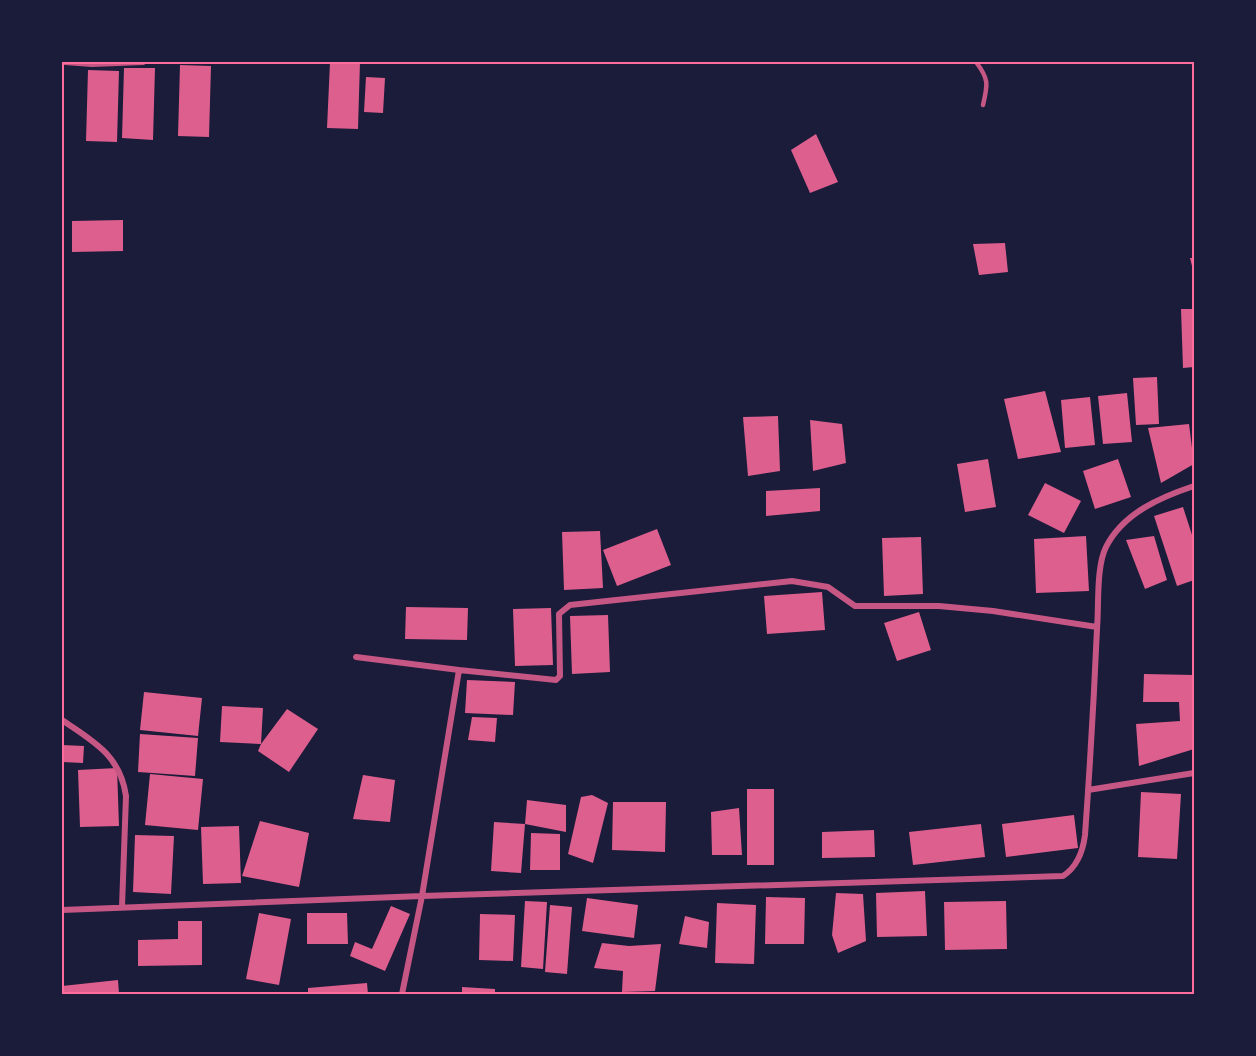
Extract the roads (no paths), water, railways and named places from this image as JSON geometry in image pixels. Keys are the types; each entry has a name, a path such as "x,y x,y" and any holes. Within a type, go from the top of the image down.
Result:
{"street":[{"path":"65,62 92,64 142,62"},
{"path":"62,910 422,896 1057,878 1070,872 1083,848 1102,560 1110,540 1129,519 1151,504 1194,486"},
{"path":"356,657 556,680 560,676 559,614 570,605 792,581 828,587 855,606 939,606 993,611 1097,627"},
{"path":"402,994 422,896 459,670"},
{"path":"62,720 109,754 124,781 126,796 123,907"},
{"path":"1088,790 1194,773"}],"lane":[{"path":"976,62 986,76 988,86 983,105"}]}
